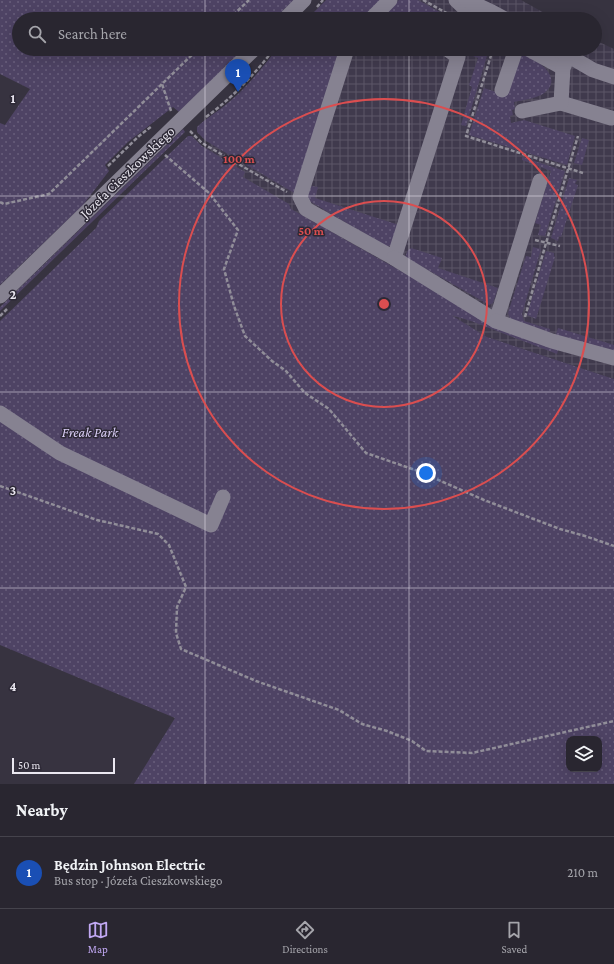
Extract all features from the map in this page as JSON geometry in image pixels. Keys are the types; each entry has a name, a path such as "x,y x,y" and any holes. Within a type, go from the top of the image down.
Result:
{"street":[{"path":"292,12 304,0"},
{"path":"378,12 390,0"},
{"path":"456,0 469,12"},
{"path":"466,0 492,12"},
{"name":"Józefa Cieszkowskiego","path":"0,296 247,56"},
{"path":"345,56 300,197 306,209 394,258 496,321 552,341 614,358"},
{"path":"394,258 458,57 457,56"},
{"path":"502,90 514,56"},
{"path":"561,103 563,58 614,77"},
{"path":"522,111 561,103 611,118"},
{"path":"496,321 540,181"},
{"path":"0,414 60,453 211,525 223,497"}],"path":[{"path":"236,12 249,0"},
{"path":"423,0 445,12"},
{"path":"0,202 4,204 49,194 191,56"},
{"path":"491,56 466,136 583,172"},
{"path":"162,84 171,112"},
{"path":"108,166 139,136 155,124"},
{"path":"190,130 202,143 295,197 300,197"},
{"path":"530,319 524,317 578,136"},
{"path":"165,155 209,192 238,230 224,269 234,306 245,336 272,361 286,371 305,393 329,409 366,453 418,471 484,500 560,529 614,546"},
{"path":"534,235 533,239 560,246"},
{"path":"0,316 5,311"},
{"path":"0,486 97,520 158,534 169,545 186,587 177,608 176,633 181,649 256,681 339,710 362,724 387,731 412,741 426,751 472,753 614,721"}],"shaded area":[{"path":"355,0 521,0 542,12 342,12"},
{"path":"602,43 614,49 614,379 487,337 197,163 210,143 298,56 602,56"}],"green space":[{"path":"0,0 294,0 281,12 12,12 12,56 237,56 179,112 173,107 128,142 105,165 109,171 83,205 0,285 0,123 5,125 30,89 0,74"},
{"path":"326,0 382,0 370,12 314,12"},
{"path":"399,0 418,0 439,12 386,12"},
{"path":"271,56 339,56 296,194 206,141 197,132 197,127 242,90"},
{"path":"473,56 487,56 466,126 461,125 472,87 469,85 478,58"},
{"path":"518,56 528,56 543,66 551,77 551,83 548,89 541,95 514,102 515,109 512,110 513,115 510,116 511,123 524,120 575,136 567,165 469,135 484,88 505,95"},
{"path":"183,129 185,132 0,311 0,307"},
{"name":"Freak Park","path":"188,136 192,136 202,146 245,172 243,177 289,204 291,209 496,325 559,347 557,354 471,321 451,315 487,337 614,379 614,784 134,784 175,718 0,645 0,321 96,228 99,221"},
{"path":"582,138 589,140 582,165 574,163"},
{"path":"522,157 565,171 545,236 538,235 541,225 535,223 551,171 522,160"},
{"path":"569,178 577,180 575,184 578,185 561,237 559,236 558,241 551,238"},
{"path":"310,187 318,187 315,198 399,225 393,244 387,247 306,199"},
{"path":"533,247 541,249 522,314 524,321 550,329 549,335 511,321 508,313 526,256 531,257"},
{"path":"411,248 442,258 438,268 498,288 493,303 489,305 405,257 408,250"},
{"path":"546,251 554,253 555,257 536,319 527,315"},
{"path":"558,328 614,345 614,354 555,337"}],"place":[{"name":"Będzin Johnson Electric","path":"238,92"}]}
